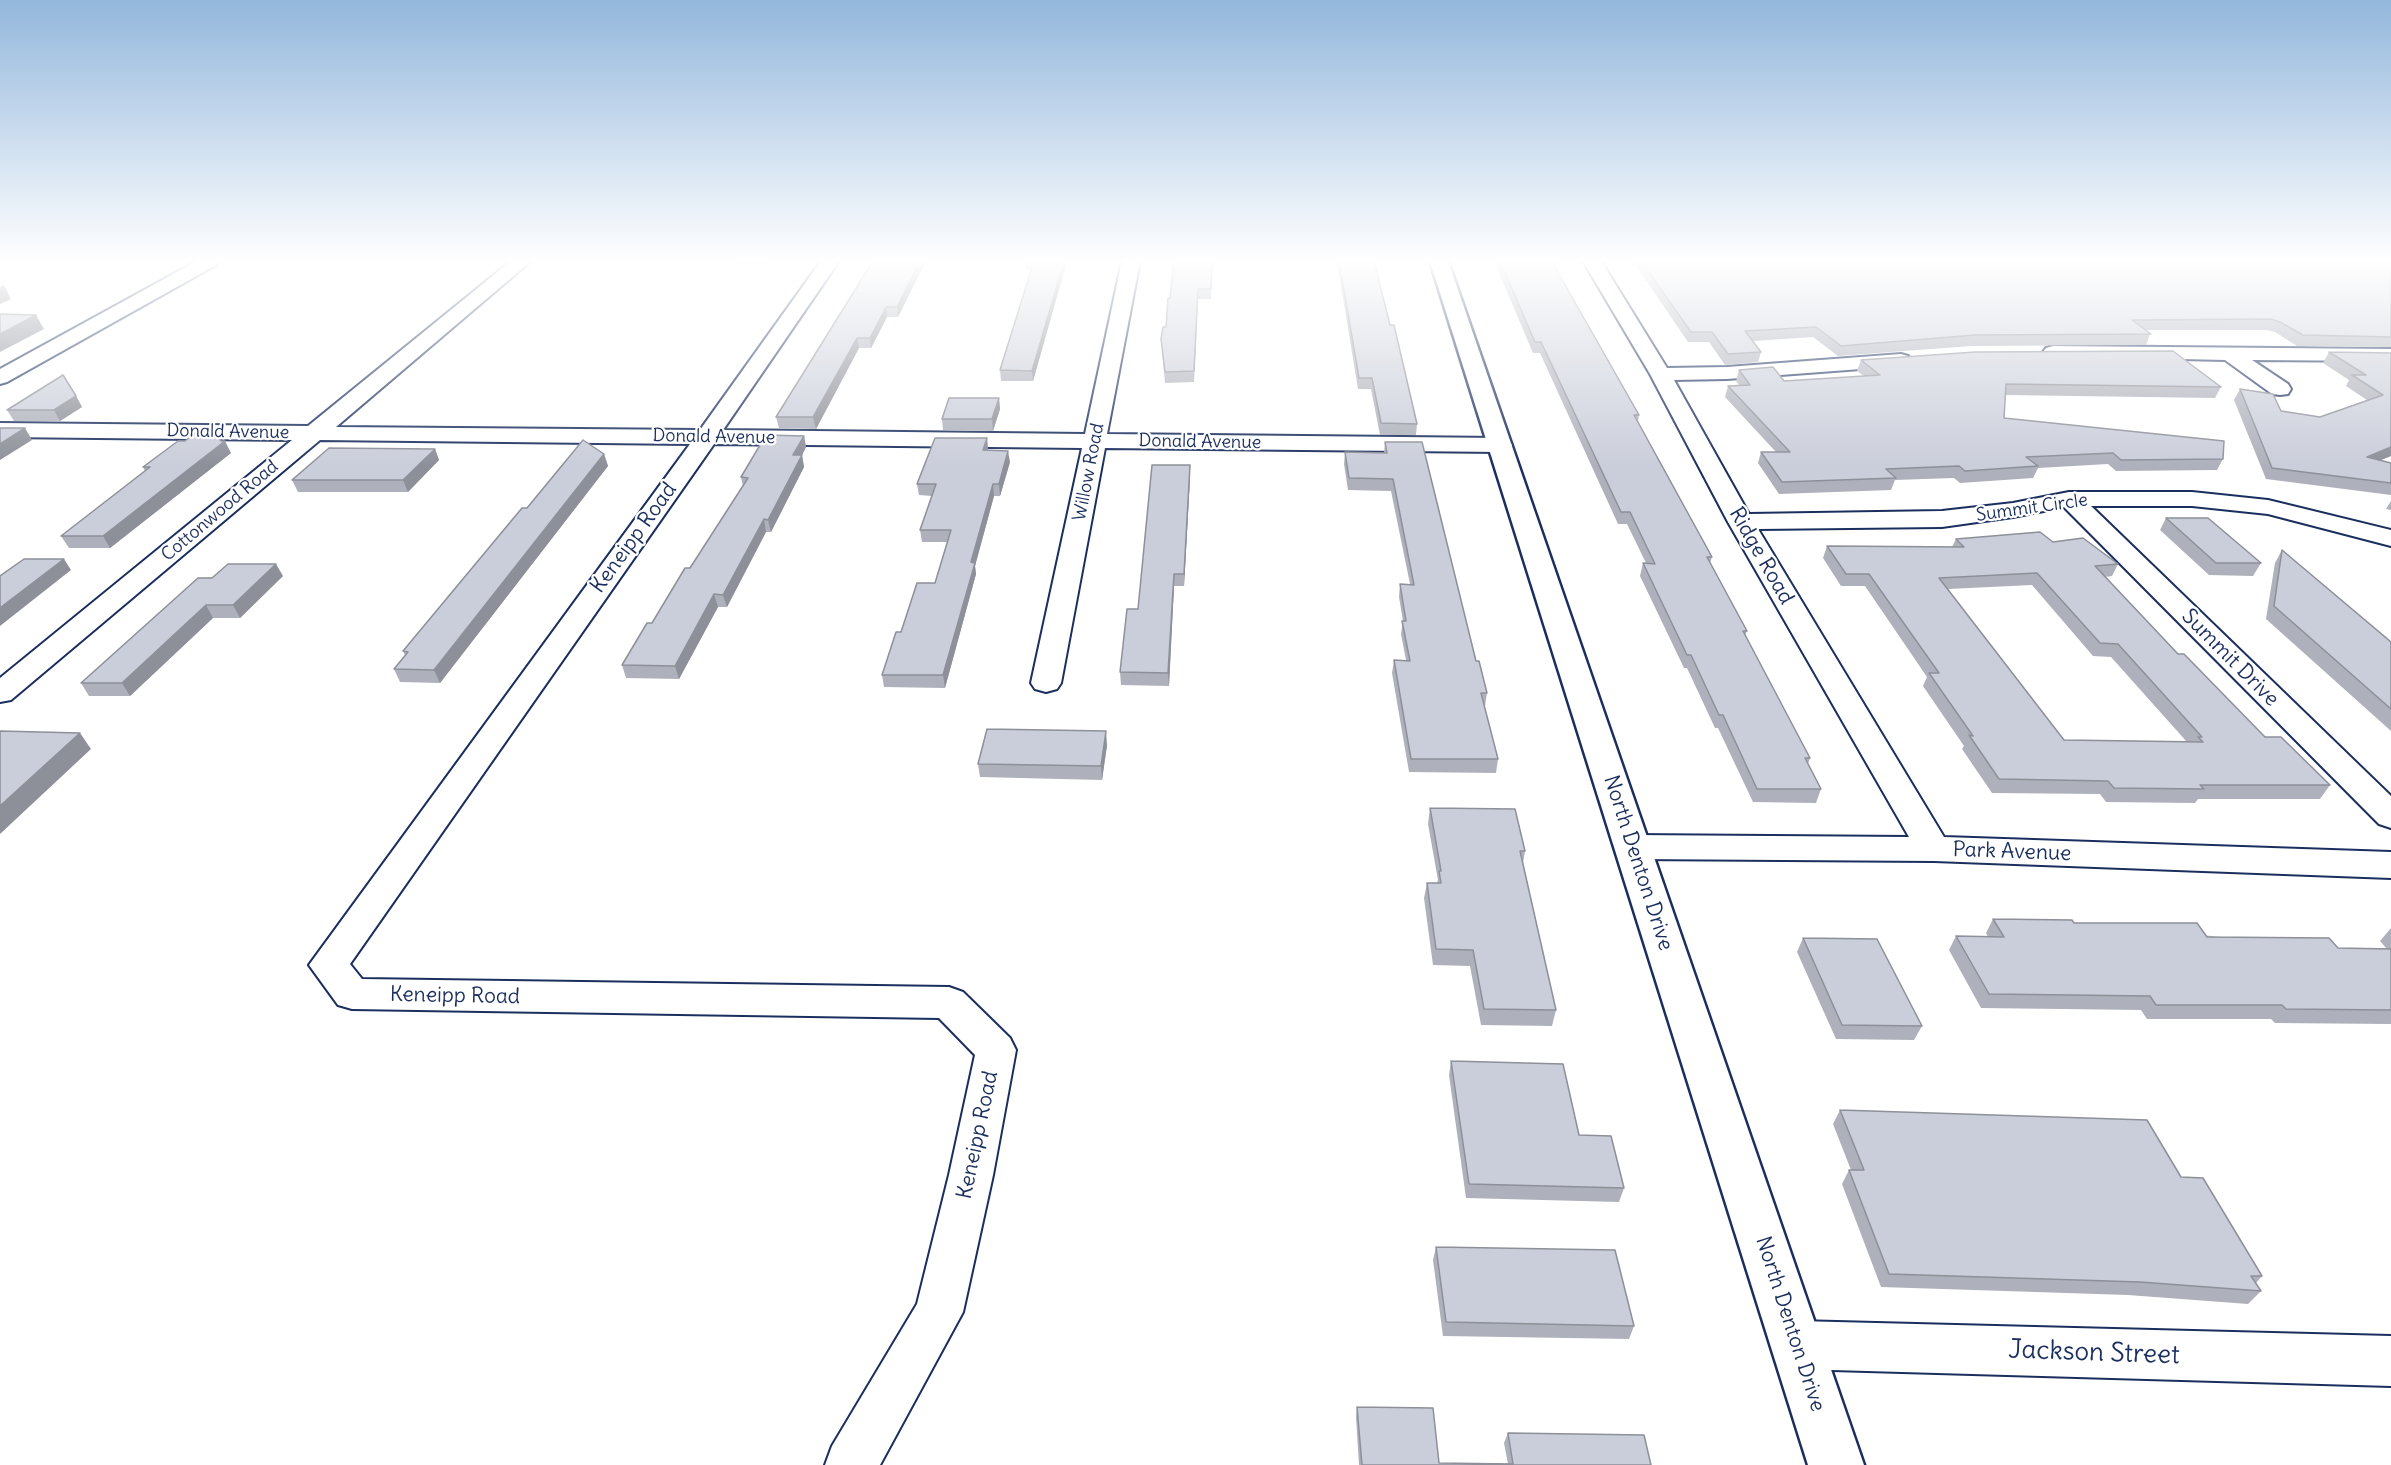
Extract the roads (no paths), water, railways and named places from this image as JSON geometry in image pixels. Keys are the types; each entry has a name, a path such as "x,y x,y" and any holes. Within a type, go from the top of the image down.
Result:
{"street":[{"path":"0,378 87,329"},
{"name":"Cottonwood Road","path":"0,693 439,329"},
{"name":"Keneipp Road","path":"782,329 328,965 352,994 949,1003 996,1050 970,1175 939,1312 851,1465"},
{"name":"Willow Road","path":"1046,683 1117,329"},
{"name":"North Denton Drive","path":"1462,329 1836,1465"},
{"name":"Ridge Road","path":"1633,329 1741,522 1934,849"},
{"path":"2029,352 2391,355"},
{"path":"2232,355 2280,389"},
{"path":"1659,374 1727,374 1925,358"},
{"name":"Donald Avenue","path":"0,430 1500,445"},
{"name":"Summit Circle","path":"1741,522 1942,519 2013,510 2069,499 2192,500 2268,507 2391,538"},
{"name":"Summit Drive","path":"2069,499 2391,816"},
{"name":"Park Avenue","path":"1632,847 1934,849 2391,865"},
{"name":"Jackson Street","path":"1797,1345 2391,1361"}]}
